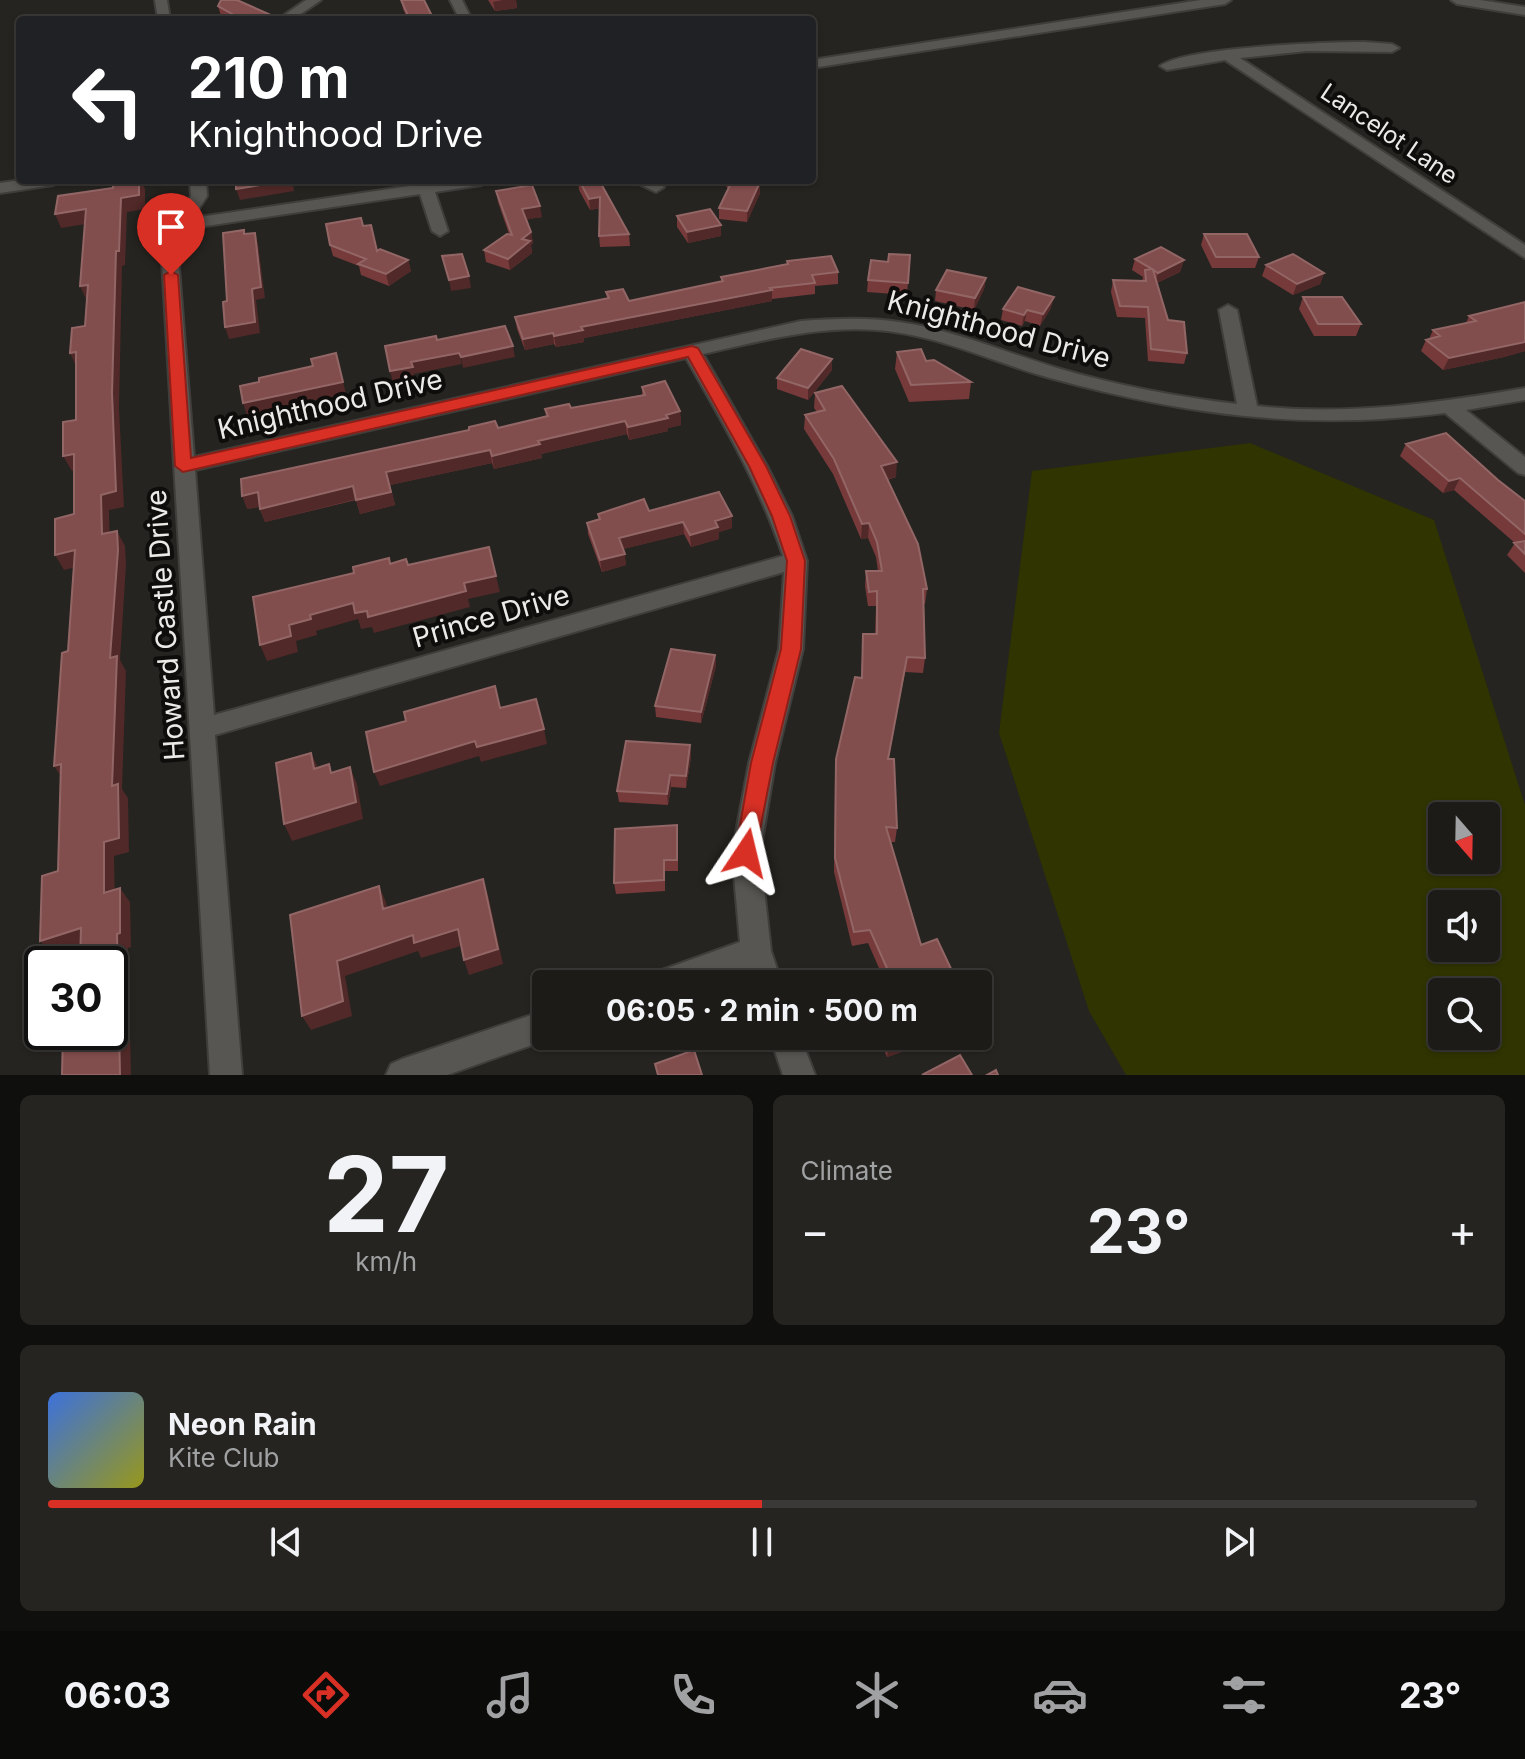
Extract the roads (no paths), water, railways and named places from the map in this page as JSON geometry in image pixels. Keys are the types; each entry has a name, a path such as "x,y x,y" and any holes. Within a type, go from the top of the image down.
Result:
{"street":[{"path":"289,16 315,0"},
{"path":"816,63 1225,0"},
{"path":"1457,0 1525,11"},
{"path":"1167,66 1226,54 1347,44 1392,48"},
{"name":"Lancelot Lane","path":"1226,54 1525,253"},
{"path":"0,188 26,184"},
{"name":"Howard Castle Drive","path":"198,184 199,196 169,243 226,1075"},
{"path":"181,225 454,184"},
{"path":"649,184 656,187"},
{"path":"426,188 440,231"},
{"path":"1228,310 1248,410"},
{"name":"Knighthood Drive","path":"183,466 801,326 853,322 901,327 1069,377 1169,401 1248,410 1324,416 1451,408 1525,394"},
{"path":"692,351 757,466 781,516 796,561 791,649 762,763 746,853 756,951 762,970"},
{"path":"1451,408 1525,468"},
{"name":"Prince Drive","path":"203,728 796,561"},
{"path":"702,970 756,951"},
{"path":"402,1075 532,1030"},
{"path":"790,1050 799,1075"}]}
